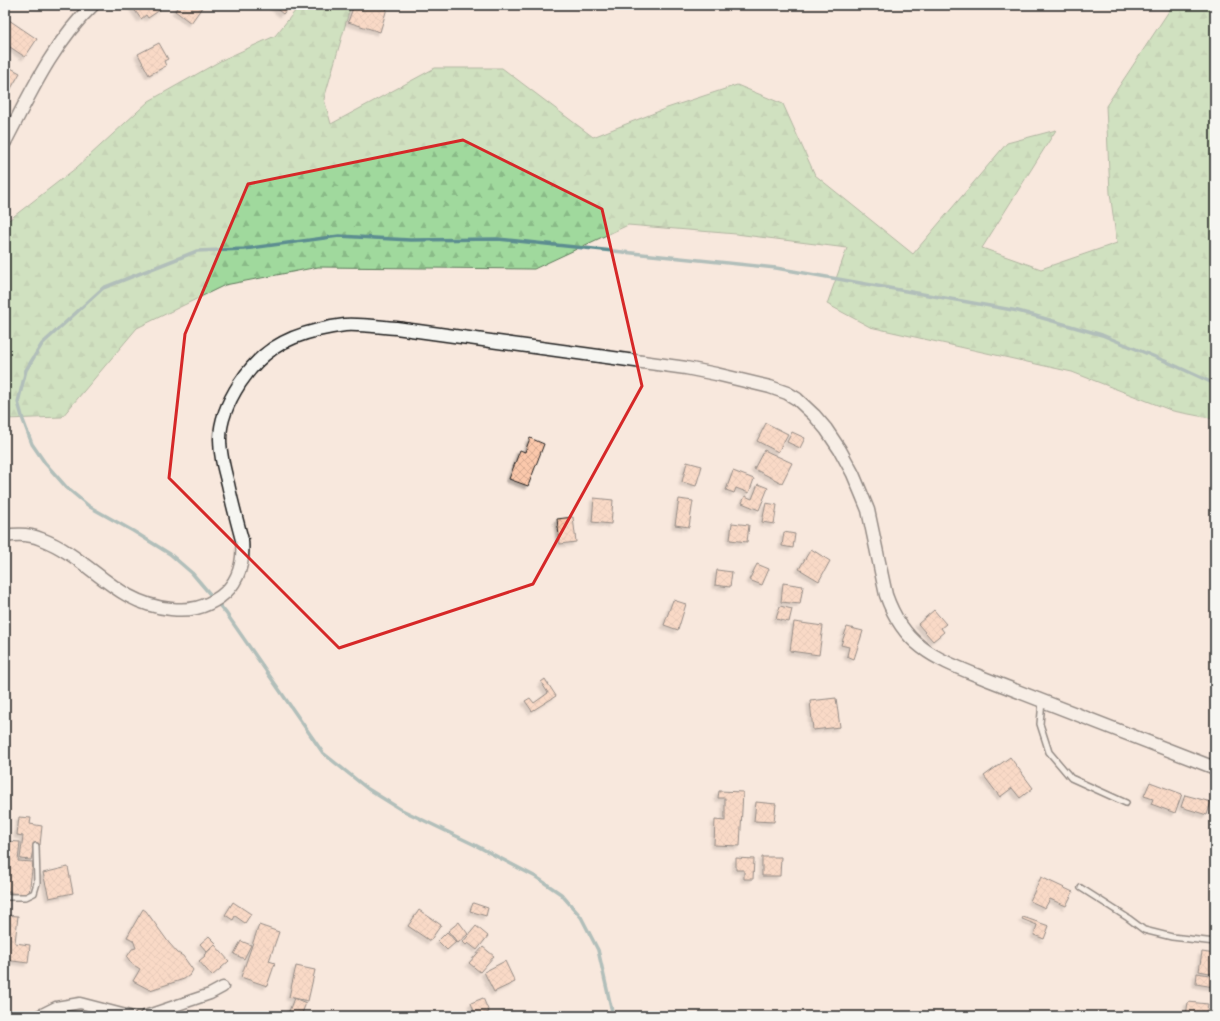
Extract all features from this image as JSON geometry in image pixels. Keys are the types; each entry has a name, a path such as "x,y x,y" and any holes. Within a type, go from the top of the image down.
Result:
{"street":[{"path":"5,142 49,61 66,35 92,5"},
{"path":"5,536 28,535 41,538 63,549 128,596 148,605 184,610 211,603 225,593 235,581 241,566 243,553 242,540 221,456 221,426 225,410 246,374 258,361 278,345 289,339 323,328 343,325 365,325 686,368 770,387 787,393 806,406 826,429 853,474 868,510 886,595 891,608 908,635 920,647 950,664 1215,768"},
{"path":"145,1016 210,994 223,987"},
{"path":"38,1016 56,1007 80,1003 130,1016"}],"lane":[{"path":"1042,701 1040,724 1049,752 1071,778 1126,803"},
{"path":"5,897 26,897 34,892 37,883 36,846"},
{"path":"1081,888 1144,930 1172,937 1215,942"}],"highlighted area":[{"path":"463,140 602,209 642,386 533,584 339,648 169,478 185,334 248,184"}],"green space":[{"path":"300,5 351,5 324,99 331,124 435,68 502,68 593,137 667,108 737,85 783,104 815,175 913,254 1007,143 1056,130 982,248 1041,269 1117,243 1110,193 1106,106 1173,5 1215,5 1215,419 1173,411 1072,372 870,327 827,304 847,248 736,234 628,225 534,269 318,267 225,285 137,328 62,417 5,419 5,223 76,168 149,101 222,60 275,36"}],"building":[{"path":"131,5 156,5 160,10 148,18 146,15 141,19"},
{"path":"179,5 203,6 191,23 175,11"},
{"path":"272,5 291,5 283,14"},
{"path":"354,5 388,5 380,32 348,22"},
{"path":"9,20 37,39 25,57 7,45 5,48 5,25"},
{"path":"159,43 168,59 164,61 166,66 149,75 138,54"},
{"path":"5,65 20,73 9,92 5,90"},
{"path":"766,423 788,434 778,452 757,441"},
{"path":"792,432 805,438 800,448 787,442"},
{"path":"530,438 544,444 528,486 509,479 520,450 525,452"},
{"path":"764,450 792,463 782,483 754,469"},
{"path":"687,462 702,466 696,486 682,482"},
{"path":"733,471 754,479 749,493 736,488 734,493 726,490"},
{"path":"758,484 768,488 759,510 742,503 745,496 752,499"},
{"path":"594,498 613,500 611,524 592,522"},
{"path":"679,499 693,501 689,527 675,525"},
{"path":"766,503 777,505 774,524 762,522"},
{"path":"573,517 576,542 560,544 557,519"},
{"path":"732,523 749,525 747,542 730,540"},
{"path":"784,532 795,534 793,548 782,546"},
{"path":"811,549 830,561 819,581 799,569"},
{"path":"757,564 769,569 762,585 749,580"},
{"path":"717,570 732,572 730,587 715,585"},
{"path":"783,583 803,586 800,604 781,602"},
{"path":"673,600 686,604 678,630 664,625"},
{"path":"780,606 792,609 789,622 776,619"},
{"path":"934,610 946,624 941,628 944,632 933,641 918,624"},
{"path":"794,622 823,626 819,655 790,651"},
{"path":"847,627 863,631 854,659 847,656 849,647 841,645"},
{"path":"545,679 556,696 532,711 525,701 530,698 534,703 548,693 541,682"},
{"path":"836,698 840,727 813,730 810,701"},
{"path":"1010,757 1033,788 1020,798 1012,788 1000,797 984,776"},
{"path":"1150,782 1182,794 1175,813 1151,804 1153,799 1144,796"},
{"path":"719,791 743,792 740,846 714,845 715,820 725,821 725,798 718,798"},
{"path":"1185,795 1211,802 1207,815 1181,807"},
{"path":"756,802 776,804 774,822 754,821"},
{"path":"19,817 31,818 30,824 42,826 40,845 34,844 31,860 20,859 23,836 17,835"},
{"path":"5,841 20,842 18,861 33,862 29,894 10,893 10,891 5,891"},
{"path":"762,857 781,857 780,876 762,876"},
{"path":"736,858 754,859 753,879 744,879 744,870 736,870"},
{"path":"68,867 73,893 49,898 43,873"},
{"path":"1041,877 1073,892 1066,906 1050,899 1045,908 1030,901"},
{"path":"233,902 251,914 245,923 235,916 233,920 225,915"},
{"path":"473,903 488,908 486,916 470,911"},
{"path":"143,909 169,943 178,953 183,956 193,970 190,975 184,979 150,990 133,981 140,969 132,964 127,957 132,949 136,948 133,940 127,937"},
{"path":"419,910 441,925 430,941 408,926"},
{"path":"5,915 18,916 15,943 30,945 28,963 5,960"},
{"path":"1023,917 1049,926 1044,939 1034,935 1037,925 1022,919"},
{"path":"459,922 468,934 458,943 448,931"},
{"path":"259,925 279,932 269,961 275,963 267,986 241,977"},
{"path":"476,926 488,936 477,950 468,943 466,945 463,942"},
{"path":"447,932 456,942 447,950 438,941"},
{"path":"209,936 216,943 207,952 200,944"},
{"path":"241,941 251,945 244,959 234,954"},
{"path":"215,945 229,961 212,976 199,961"},
{"path":"483,947 494,956 480,972 469,963"},
{"path":"1202,952 1215,954 1215,974 1199,971"},
{"path":"505,961 515,982 494,992 484,972"},
{"path":"296,966 315,970 308,1001 289,997"},
{"path":"1197,973 1215,976 1214,987 1196,984"},
{"path":"294,998 306,1003 301,1016 280,1016 282,1012 288,1014"},
{"path":"483,998 489,1012 476,1016 471,1003"},
{"path":"1188,1002 1208,1004 1206,1016 1186,1016"}],"waterway":[{"path":"613,1016 598,950 581,917 561,894 536,877 475,845 400,809 368,789 323,753 226,613 192,573 170,554 90,507 67,488 45,463 32,444 18,402 26,370 42,344 103,288 197,251 244,249 339,236 410,240 498,239 776,268 1018,311 1102,335 1165,361 1215,384"}]}
